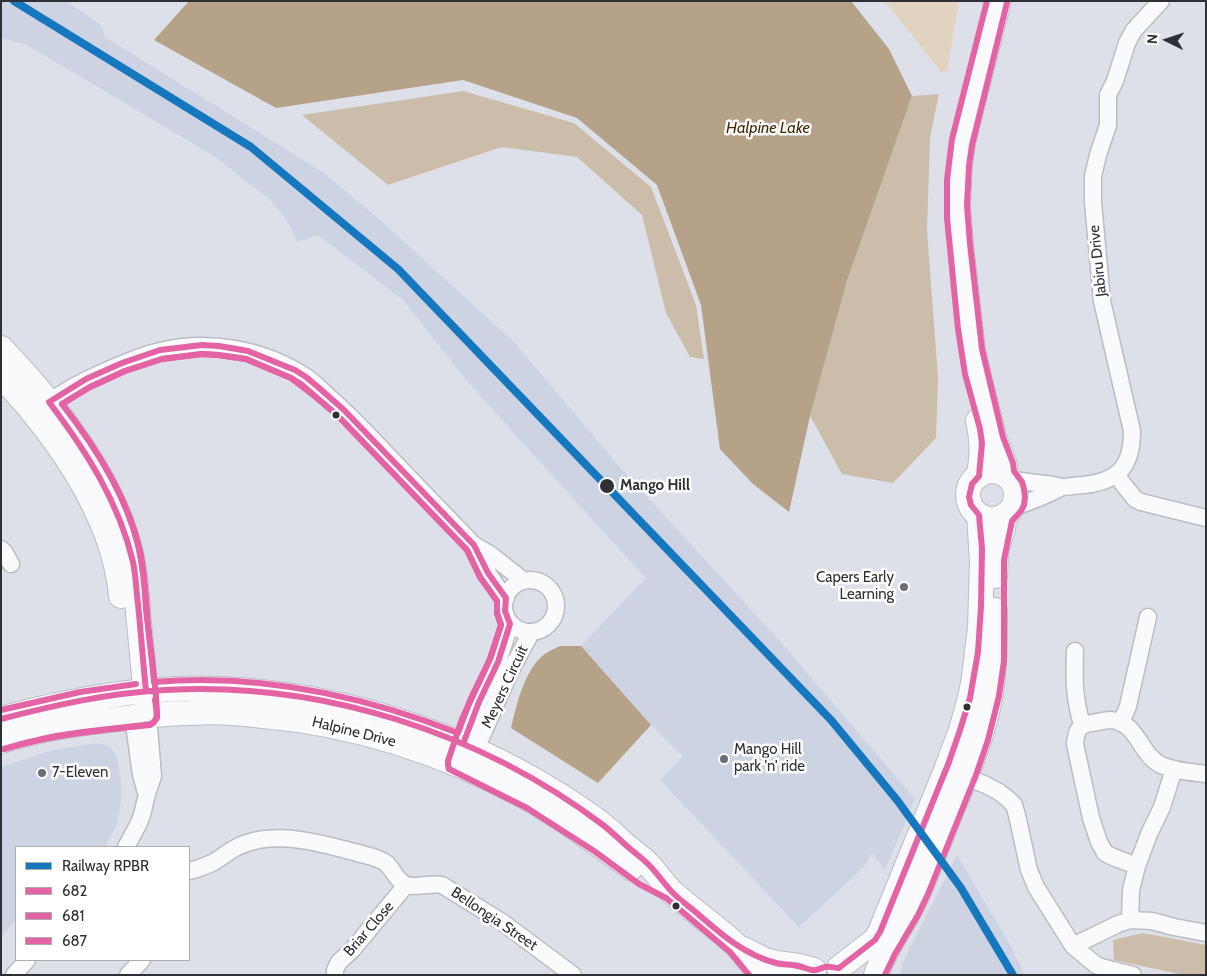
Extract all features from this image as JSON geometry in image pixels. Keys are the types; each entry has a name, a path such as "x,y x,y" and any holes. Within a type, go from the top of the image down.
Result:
{"main road":[{"path":"979,476 982,443 965,374 958,329 946,198 948,161 952,139 987,1"},
{"path":"999,1 963,143 958,205 973,350 995,440 1005,464 1008,478"},
{"path":"1,348 42,407"},
{"path":"1,376 42,407 66,422 99,475 111,499 129,545 135,574 138,692 141,716"},
{"path":"846,972 878,936 930,808 979,740 991,695 996,649 996,551 1008,512 1016,500 1016,493 1014,486 1008,478 999,472 985,473 979,476 970,489 969,497 974,510 979,515 991,519 1008,512"},
{"path":"876,975 885,952 910,910 923,883 945,828 977,660 982,605 979,515"},
{"name":"Halpine Drive","path":"1,719 65,703 138,692 221,689 306,699 372,713 412,725 466,756"},
{"name":"Halpine Drive","path":"1,742 31,732 89,722 192,712 240,714 307,720 372,734 427,752 466,756 518,771 559,794 601,823 648,864 671,891 736,946 761,975"},
{"name":"Halpine Drive","path":"736,946 765,960 799,966 810,973 826,967 846,972"}],"street":[{"name":"Jabiru Drive","path":"1116,475 1128,460 1132,442 1132,431 1102,300 1093,202 1093,176 1108,125 1108,96 1115,81 1127,43 1134,30 1161,1"},
{"path":"42,407 86,379 122,363 160,350 202,345 248,351 295,370 306,377 350,416 474,545 491,555 524,581"},
{"path":"1008,478 1062,487 1094,484 1103,482 1116,475 1135,499 1141,502 1206,518"},
{"path":"1008,512 1062,487"},
{"path":"474,545 495,585 506,598"},
{"path":"1,549 11,564"},
{"path":"532,580 540,582 547,586 556,599 557,608 555,616 551,623 538,632 523,632 510,624 504,607 506,598 516,584 532,580"},
{"path":"1121,723 1128,706 1148,617"},
{"name":"Meyers Circuit","path":"466,756 479,702 498,662 510,624"},
{"name":"Meyers Circuit","path":"466,756 531,633"},
{"path":"1075,651 1074,684 1082,725"},
{"path":"127,846 142,815 147,794 141,775 141,716"},
{"path":"1137,866 1105,853 1099,842 1091,818 1075,744 1078,728 1082,725 1110,720 1121,723 1136,735 1150,758 1160,765 1206,774"},
{"path":"1130,920 1131,890 1137,866 1162,807 1174,769"},
{"path":"956,774 999,792 1014,806 1029,870 1036,887 1074,946 1101,968 1134,975"},
{"path":"190,871 204,867 242,844 258,839 276,838 310,842 382,860 388,864 399,880 406,885"},
{"name":"Briar Close","path":"335,975 339,962 353,949 406,885"},
{"name":"Bellongia Street","path":"406,885 442,885 502,922 572,975"},
{"path":"1074,946 1130,920 1152,921 1206,933"},
{"path":"14,975 26,961"},
{"path":"128,975 141,961"}],"shaded area":[{"path":"1,1 67,1 102,26 105,37 324,173 380,220 514,342 618,465 785,647 915,799 885,870 872,853 864,867 799,927 660,780 683,757 651,725 581,646 646,578 469,383 403,300 318,235 297,242 291,227 269,199 214,156 27,45 1,38"},
{"path":"885,1 959,1 947,71 941,72"},
{"path":"463,91 574,123 651,187 696,305 704,359 690,357 666,313 642,215 577,157 502,147 388,185 302,115"},
{"path":"939,94 930,137 927,231 938,378 936,438 893,483 842,474 810,416 847,281 912,96"},
{"name":"7-Eleven","path":"98,743 109,746 116,755 121,779 121,801 117,824 106,846 15,846 15,921 1,937 1,767 53,750"},
{"path":"957,855 1009,943 1025,975 901,975 903,962"},
{"path":"1143,933 1206,945 1206,975 1184,975 1114,960 1113,940"}],"water":[{"name":"Halpine Lake","path":"189,1 851,1 889,49 912,96 847,281 810,416 789,512 753,484 720,449 701,305 657,185 577,118 463,80 276,108 154,40"},
{"path":"560,646 581,646 651,725 598,783 511,728 522,688 532,668 546,653"}],"rail line":[{"name":"RPBR","path":"14,1 251,147 398,269 831,720 897,800 961,888 1013,975"}],"transit line":[{"name":"682","path":"1,719 62,704 123,694 165,690 223,689 282,694 339,704 396,719 451,739 504,763 555,792 606,828 649,865 679,899 725,936 754,955 779,964 795,965 814,970 827,967 839,968 875,940 880,932 949,762 970,698 978,652 982,549 979,515 971,505 969,497 972,484 979,476 982,443 965,374 958,329 947,218 947,180 952,139 987,1"},
{"name":"681","path":"885,975 928,894 976,775 988,740 999,696 1004,661 1004,560 1012,521 1024,505 1024,489 1022,482 1014,471 1013,463 1003,437 982,349 967,205 972,145 1007,3"},
{"name":"682","path":"146,691 135,572 127,540 100,478 76,439 49,402 86,379 122,363 160,350 202,345 219,346 248,351 295,370 306,377 344,410 474,545 488,573 506,598 505,611 510,624 498,662 479,702 463,744"},
{"name":"681","path":"4,749 94,731 150,725 157,718 144,572 135,531 128,511 109,473 87,438 62,404 90,387 125,371 162,359 202,354 246,359 291,378 338,416 467,550 480,577 497,601 497,613 501,625 490,659 462,719 448,761 449,769 527,808 594,851 639,884 666,898 730,952 749,975"},
{"name":"687","path":"202,354 246,359 301,384 338,416 467,550 480,577 497,601 497,613 501,625 490,659 471,698 458,733 384,708 309,690 232,681 154,682 142,569 138,545 132,526 108,471 86,436 62,404 90,387 125,371 162,359 202,354"},
{"name":"687","path":"1,710 80,692 136,684"},
{"name":"687","path":"4,749 58,736 151,724 156,719 155,700"}],"place":[{"name":"Mango Hill","path":"607,486"},
{"name":"Capers Early Learning","path":"904,587"},
{"name":"Mango Hill park 'n' ride","path":"724,759"},
{"name":"7-Eleven","path":"42,773"}]}
